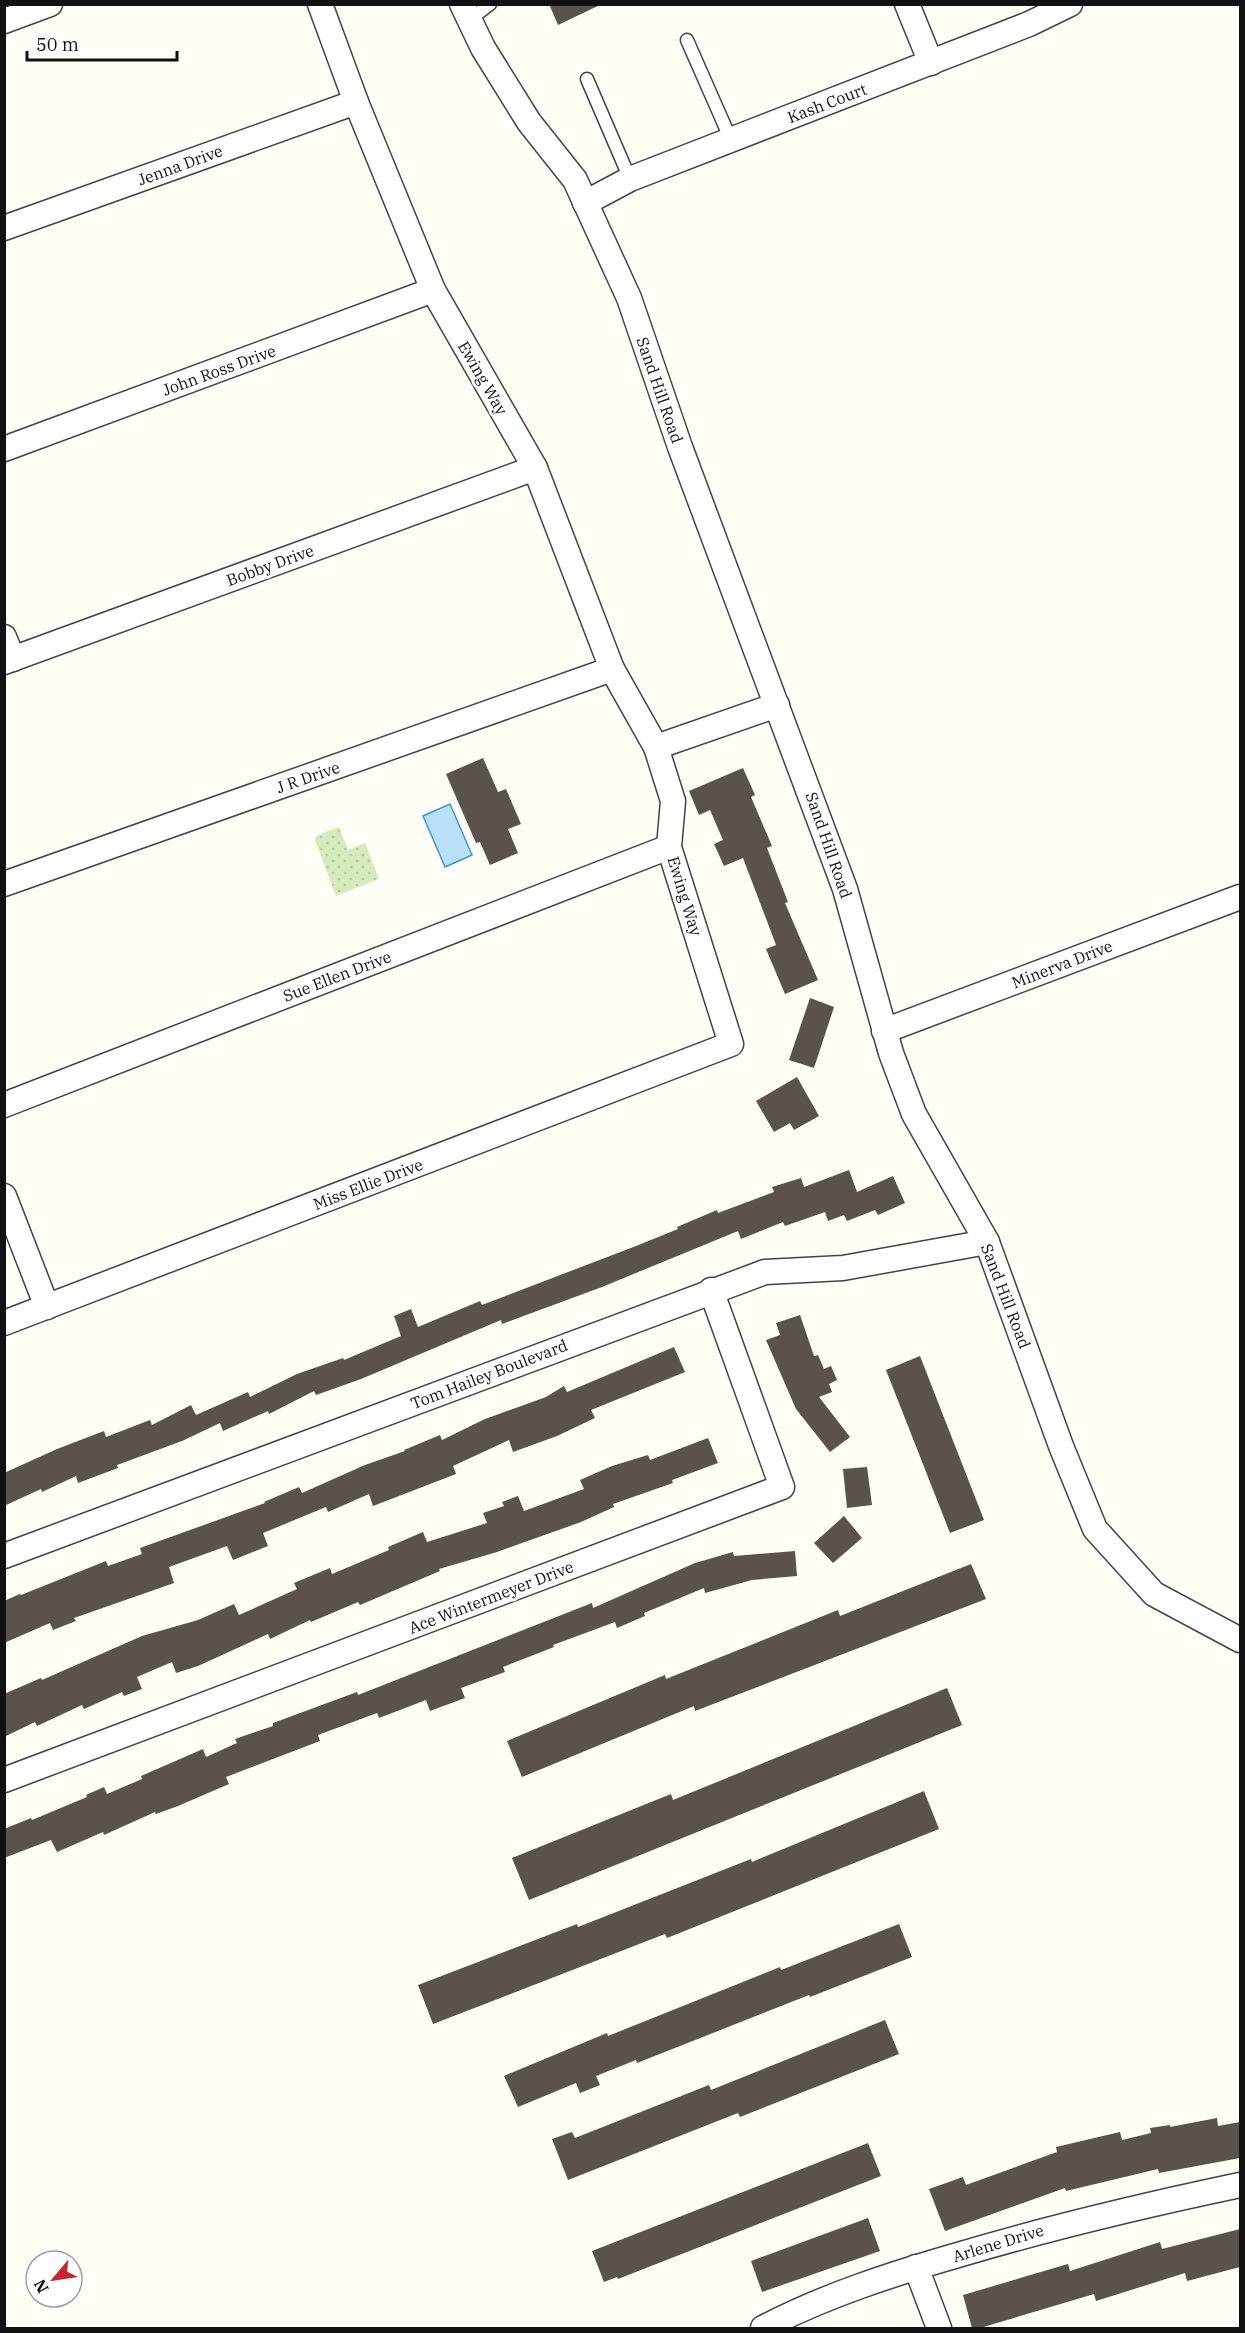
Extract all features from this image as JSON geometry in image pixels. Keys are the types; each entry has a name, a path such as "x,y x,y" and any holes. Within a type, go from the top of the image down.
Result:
{"street":[{"path":"4,21 50,4"},
{"name":"Ewing Way","path":"320,4 356,102 433,290 535,468 612,669 656,747 673,801 669,847 731,1044"},
{"path":"907,4 931,63"},
{"name":"Kash Court","path":"585,203 630,179 931,63 1029,24 1070,4"},
{"name":"Sand Hill Road","path":"466,12 483,48 523,113 575,180 629,298 680,447 845,889 891,1053 914,1114 987,1242 1061,1446 1095,1529 1154,1594 1240,1640"},
{"name":"Jenna Drive","path":"4,228 356,102"},
{"name":"John Ross Drive","path":"4,449 433,290"},
{"name":"Bobby Drive","path":"7,653 535,468"},
{"name":"J R Drive","path":"4,884 612,669"},
{"path":"656,747 777,705"},
{"name":"Sue Ellen Drive","path":"4,1105 669,847"},
{"name":"Minerva Drive","path":"884,1030 1240,897"},
{"name":"Miss Ellie Drive","path":"4,1323 731,1044"},
{"path":"4,1196 47,1307"},
{"name":"Tom Hailey Boulevard","path":"4,1556 711,1290 765,1272 843,1268 987,1242"},
{"name":"Ace Wintermeyer Drive","path":"4,1780 782,1487 711,1290"},
{"name":"Arlene Drive","path":"763,2328 853,2289 916,2267 1050,2228 1141,2205 1240,2185"},
{"path":"916,2267 939,2328"}],"lane":[{"path":"466,12 490,4"},
{"path":"687,40 731,140"},
{"path":"587,79 630,179"}],"green space":[{"path":"339,827 348,850 365,843 379,879 336,896 315,840 316,836"}],"water":[{"path":"450,804 472,855 445,867 423,816"}],"building":[{"path":"549,4 602,4 558,25"},
{"path":"483,758 498,792 506,789 521,824 508,829 518,853 490,865 480,842 476,843 446,774"},
{"path":"743,768 755,795 751,797 772,846 767,848 788,902 785,903 818,980 785,994 766,949 776,945 743,858 724,866 714,844 723,840 710,810 699,815 689,791"},
{"path":"810,998 834,1007 814,1068 789,1060"},
{"path":"797,1077 819,1116 794,1130 790,1123 774,1132 756,1101"},
{"path":"849,1170 857,1192 893,1176 905,1203 878,1215 875,1210 847,1221 844,1215 828,1221 825,1212 785,1226 783,1222 741,1239 738,1231 602,1287 502,1324 501,1320 361,1379 316,1395 314,1391 269,1414 268,1411 223,1431 220,1423 182,1441 117,1465 118,1468 78,1483 76,1476 4,1506 4,1473 57,1449 104,1431 106,1437 150,1420 152,1425 191,1405 196,1415 248,1392 250,1397 297,1374 343,1358 344,1360 401,1336 394,1316 411,1309 418,1327 480,1301 482,1305 636,1246 717,1210 718,1213 774,1192 772,1187 801,1178 804,1187"},
{"path":"800,1315 814,1356 818,1355 824,1369 831,1366 837,1380 829,1384 832,1392 819,1397 850,1437 830,1452 796,1409 766,1340 780,1335 776,1323"},
{"path":"674,1347 685,1372 591,1410 595,1418 557,1436 513,1452 509,1440 453,1466 456,1474 373,1506 369,1494 328,1512 326,1507 263,1533 268,1546 233,1560 227,1546 169,1567 174,1583 74,1618 76,1621 53,1630 50,1623 4,1643 4,1601 106,1561 108,1566 142,1554 140,1548 265,1503 299,1487 302,1493 440,1435 442,1440 485,1419 546,1397 564,1386 567,1392"},
{"path":"920,1356 984,1520 950,1533 886,1370"},
{"path":"708,1438 718,1463 672,1480 673,1483 613,1504 614,1507 581,1522 497,1552 439,1569 440,1571 360,1605 358,1602 311,1622 310,1620 270,1639 268,1634 198,1666 176,1673 172,1662 137,1677 142,1689 124,1696 122,1692 84,1709 82,1705 37,1726 35,1722 4,1737 4,1694 41,1678 42,1680 142,1636 198,1620 234,1604 239,1615 297,1589 294,1583 330,1568 332,1574 389,1550 388,1547 423,1532 427,1542 487,1523 483,1513 504,1506 502,1502 518,1496 524,1511 584,1489 580,1480 612,1466 648,1455 650,1460"},
{"path":"867,1467 872,1505 847,1508 843,1469"},
{"path":"844,1516 862,1538 833,1563 814,1543"},
{"path":"795,1551 797,1576 752,1580 705,1593 704,1588 644,1613 645,1616 617,1628 615,1622 503,1667 505,1672 461,1688 465,1698 430,1711 426,1700 379,1718 377,1713 318,1735 320,1741 226,1777 229,1784 178,1806 156,1814 155,1812 104,1835 103,1832 57,1852 51,1840 4,1858 4,1829 87,1797 86,1795 104,1787 107,1794 142,1779 141,1776 203,1749 206,1757 237,1743 235,1739 273,1726 273,1723 357,1692 358,1695 592,1603 593,1608 695,1563 733,1552 734,1556"},
{"path":"971,1564 986,1599 695,1711 694,1706 522,1777 507,1741 665,1675 666,1679 838,1610 840,1616"},
{"path":"947,1688 962,1725 529,1900 512,1858 671,1794 673,1800"},
{"path":"924,1791 939,1829 667,1938 665,1934 433,2024 418,1985 577,1924 578,1927 751,1859 752,1862"},
{"path":"899,1924 912,1957 637,2063 636,2060 596,2076 600,2085 580,2093 576,2083 518,2107 504,2076 607,2033 608,2036 780,1967 781,1970"},
{"path":"885,2020 899,2054 740,2117 738,2113 568,2180 552,2139 572,2132 575,2138 709,2085 711,2090"},
{"path":"1217,2118 1218,2126 1240,2122 1240,2158 1159,2173 1158,2169 1066,2191 1065,2188 945,2231 929,2189 963,2177 966,2185 1057,2152 1056,2147 1120,2132 1122,2140 1151,2133 1150,2128 1170,2125 1170,2127"},
{"path":"868,2143 881,2176 618,2279 617,2277 604,2282 592,2251"},
{"path":"868,2218 880,2251 762,2292 751,2261"},
{"path":"1240,2229 1240,2267 1187,2281 1185,2273 1096,2301 1094,2294 980,2328 972,2328 963,2295 1068,2264 1070,2271 1160,2242 1162,2249"}]}
